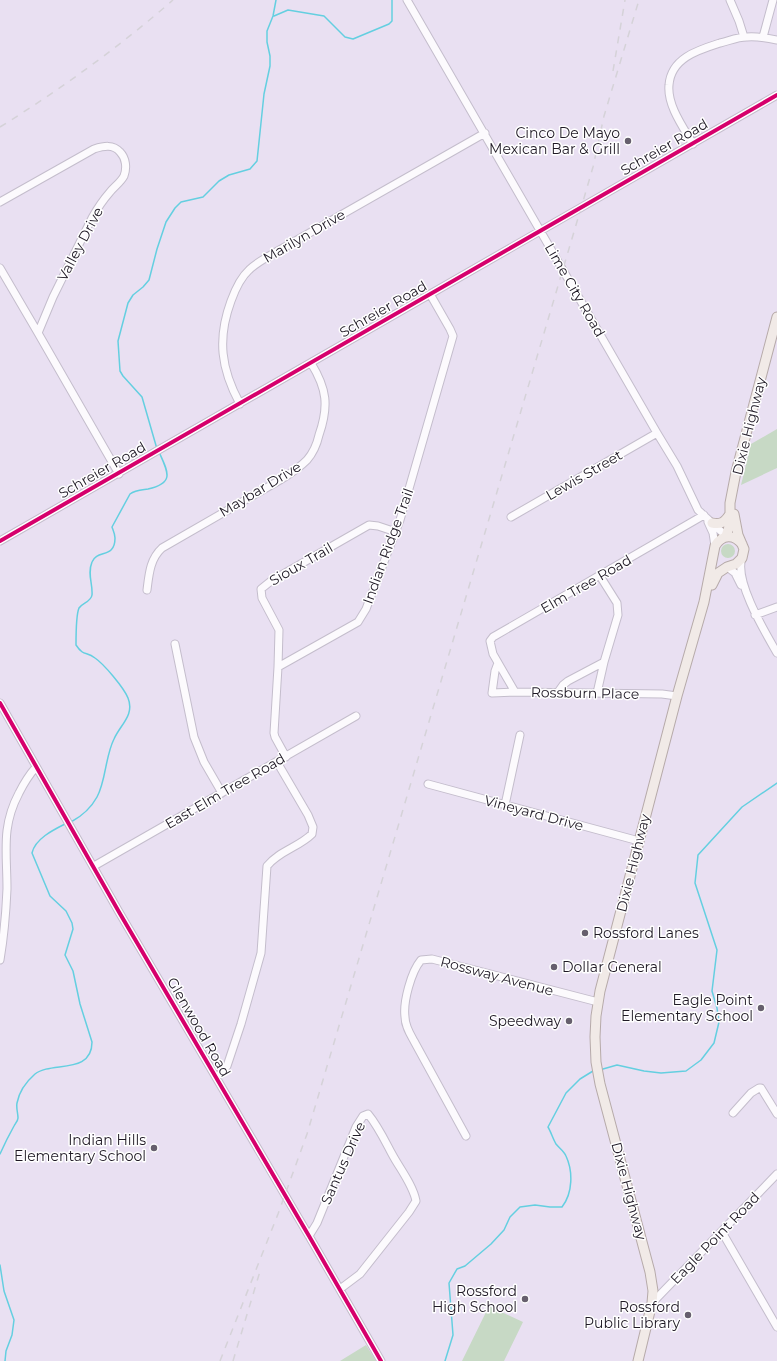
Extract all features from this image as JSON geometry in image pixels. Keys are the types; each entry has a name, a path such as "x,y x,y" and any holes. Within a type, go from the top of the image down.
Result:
{"main road":[{"name":"Dixie Highway","path":"726,536 730,524 730,503 738,467 777,317"},
{"name":"Dixie Highway","path":"704,602 716,576 727,567 736,564 744,554 736,527 733,503 734,488"},
{"path":"707,519 722,523 730,514"},
{"path":"727,567 717,560 715,548 720,539 726,536 732,536 742,544"},
{"name":"Dixie Highway","path":"638,1361 652,1303 653,1291 650,1272 596,1062 595,1037 598,1002 677,696 704,602 715,548"}],"street":[{"name":"Lime City Road","path":"407,0 657,434 677,466 698,510 726,536"},
{"path":"730,0 744,37"},
{"path":"763,37 773,0"},
{"path":"693,144 671,103 668,90 670,77 680,61 691,54 711,46 744,37 763,37 777,40"},
{"name":"Schreier Road","path":"0,541 777,95"},
{"name":"Marilyn Drive","path":"240,404 224,366 222,335 224,322 232,297 248,271 269,256 484,133"},
{"name":"Valley Drive","path":"0,202 94,149 103,146 111,146 119,151 124,159 126,168 124,176 102,202 92,218 53,297 38,333"},
{"path":"0,268 119,474"},
{"name":"Indian Ridge Trail","path":"278,667 358,622 366,609 396,532 453,336 430,294"},
{"name":"Maybar Drive","path":"147,590 149,570 156,554 162,548 280,480 308,459 313,452 318,439 326,408 326,400 322,382 311,363"},
{"name":"Lewis Street","path":"511,517 657,434"},
{"name":"Lime City Road","path":"707,519 713,533 715,548"},
{"name":"Elm Tree Road","path":"515,692 493,654 490,641 493,637 600,576 707,519"},
{"name":"Sioux Trail","path":"278,667 279,630 262,598 261,589 271,581 369,525 378,526 396,532"},
{"path":"742,558 740,565 747,595 777,653"},
{"path":"727,567 738,577 744,594 755,612"},
{"path":"597,693 604,662 618,615 616,604 600,576"},
{"path":"755,612 777,607"},
{"path":"175,644 194,737 204,762 222,793"},
{"path":"558,692 568,681 604,662"},
{"name":"Rossburn Place","path":"498,663 495,671 492,693 558,692 662,694 677,696"},
{"path":"278,667 274,733 286,757"},
{"name":"Glenwood Road","path":"0,703 381,1361"},
{"name":"East Elm Tree Road","path":"94,866 356,716"},
{"path":"504,805 520,735"},
{"path":"216,1077 222,1073 227,1066 261,953 267,866 272,860 302,842 312,834 313,827 308,815 277,762"},
{"path":"0,960 6,910 3,886 7,823 14,802 24,783 36,767"},
{"name":"Vineyard Drive","path":"428,784 639,841"},
{"name":"Rossway Avenue","path":"466,1136 406,1025 405,1009 407,996 414,971 421,960 432,959 598,1002"},
{"path":"733,1113 751,1093 761,1088 777,1114"},
{"name":"Santus Drive","path":"309,1236 317,1223 356,1127 363,1116 368,1114 376,1125 409,1184 416,1201 360,1274 340,1289"},
{"name":"Eagle Point Road","path":"652,1303 777,1174"},
{"path":"722,1232 777,1327"}],"green space":[{"path":"777,429 777,468 741,485 751,444"},
{"path":"725,544 731,544 735,548 735,554 731,558 725,558 721,554 721,548"},
{"path":"489,1306 523,1322 504,1361 462,1361"},
{"path":"366,1345 376,1361 340,1361"}],"waterway":[{"path":"157,449 142,397 120,371 118,341 128,303 133,295 149,280 166,222 175,208 181,202 203,197 219,181 229,175 250,169 257,161 264,94 270,66 267,31 273,16 276,0"},
{"path":"274,16 288,10 324,16 345,37 353,39 389,24 392,21 392,0"},
{"path":"71,822 86,811 97,797 102,784 111,746 130,710 128,698 113,676 99,661 92,656 83,653 76,645 78,611 80,606 90,599 92,595 90,575 92,562 94,558 112,549 115,538 112,527 130,494 136,491 157,487 166,480 167,471 159,452"},
{"path":"603,1069 617,1065 661,1073 686,1071 701,1060 714,1043 719,1022 712,991 717,950 695,883 698,855 742,807 777,783"},
{"path":"0,1154 8,1136 18,1120 18,1099 21,1091 29,1080 42,1070 70,1066 85,1059 90,1052 92,1042 80,1004 73,971 65,955 73,929 72,923 66,911 50,896 32,853 37,843 41,839 65,824"},
{"path":"445,1361 453,1335 449,1283 457,1269 465,1266 491,1244 504,1230 510,1217 520,1207 535,1205 562,1207 566,1201 571,1182 570,1168 565,1154 556,1144 548,1127 566,1093 580,1079 593,1071"},
{"path":"0,1265 4,1291 14,1320 12,1335 6,1351 5,1361"}],"railway":[{"path":"0,127 89,67 173,0"},
{"path":"613,71 625,0"},
{"path":"220,1361 278,1214 307,1134 584,198 593,167 604,116 639,0"},
{"path":"233,1361 261,1268"}],"cycle path":[{"path":"0,541 777,95"},
{"path":"0,703 119,912 381,1361"}],"place":[{"name":"Cinco De Mayo Mexican Bar & Grill","path":"628,141"},
{"name":"Rossford Lanes","path":"585,933"},
{"name":"Dollar General","path":"554,967"},
{"name":"Eagle Point Elementary School","path":"761,1008"},
{"name":"Speedway","path":"569,1021"},
{"name":"Indian Hills Elementary School","path":"154,1148"},
{"name":"Rossford High School","path":"525,1299"},
{"name":"Rossford Public Library","path":"688,1315"}]}
